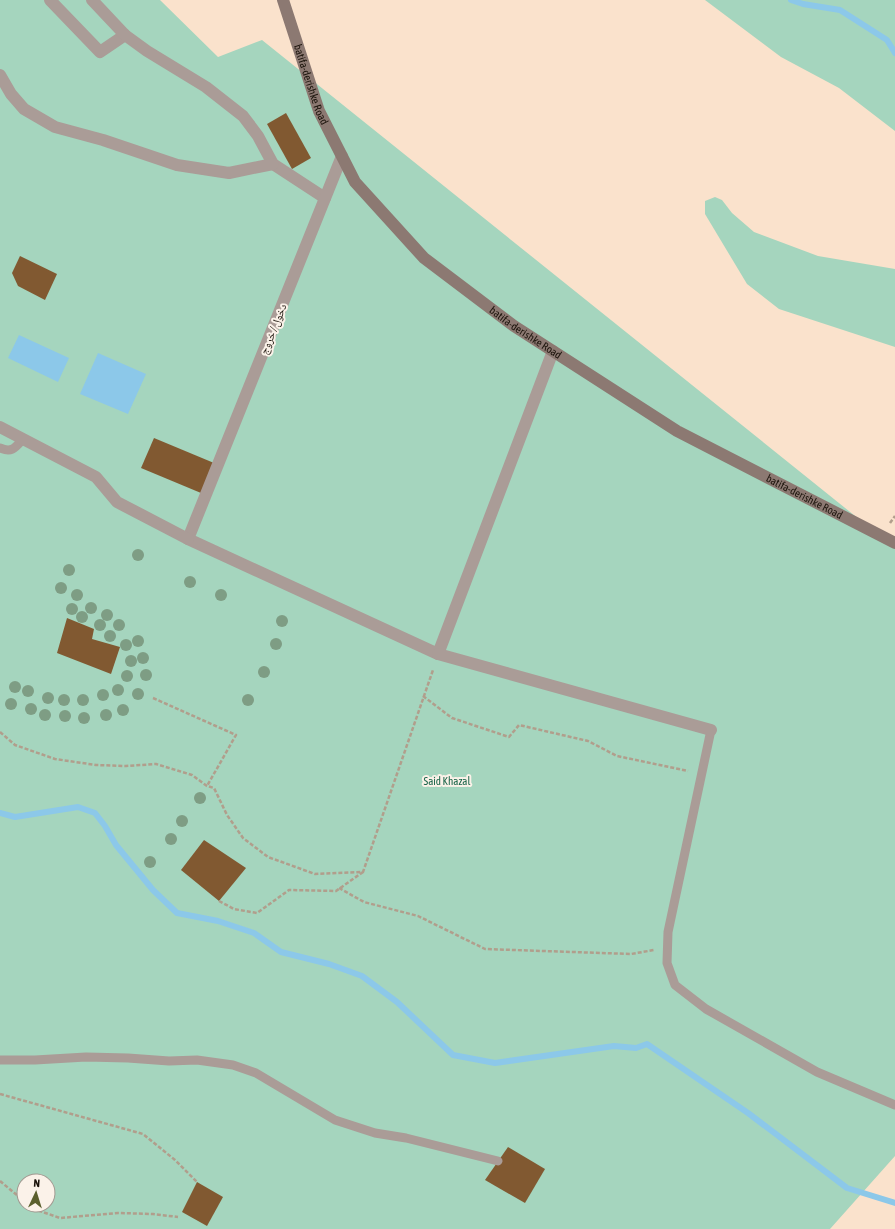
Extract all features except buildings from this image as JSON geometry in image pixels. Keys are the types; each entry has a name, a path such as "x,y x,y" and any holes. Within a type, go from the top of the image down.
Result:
{"main road":[{"name":"batifa-derishke Road","path":"283,0 319,111 355,182 424,258 514,326 677,431 895,543"}],"street":[{"path":"50,0 100,52 125,35"},
{"path":"92,0 125,35 147,51 206,87 243,116 258,136 273,164 325,198"},
{"path":"0,75 11,94 24,109 55,127 103,140 177,165 229,173 273,164"},
{"name":"دخول / خروج","path":"188,539 342,156"},
{"path":"438,654 554,351"},
{"path":"0,428 96,477 117,502 188,539 438,654 711,730"}],"lane":[{"path":"0,448 10,450 16,447 23,439"},
{"path":"711,730 668,932 666,963 675,985 706,1009 817,1072 895,1105"},
{"path":"0,1060 35,1060 86,1057 128,1058 169,1062 196,1060 233,1065 256,1074 335,1120 375,1133 406,1138 498,1162"}],"path":[{"path":"219,901 234,909 257,913 289,890 336,891 363,872 438,654"},
{"path":"423,696 452,718 509,737 519,725 588,741 617,756 702,774"},
{"path":"153,698 236,735 207,786"},
{"path":"0,732 15,744 56,759 96,765 126,766 156,764 192,774 207,786 214,788 227,815 243,838 268,857 315,874 363,872"},
{"path":"340,888 364,902 418,916 485,949 631,954 667,948"},
{"path":"0,1094 143,1134 175,1160 197,1182"},
{"path":"0,1181 16,1194"},
{"path":"46,1213 60,1218 118,1213 154,1214 178,1218"}],"green space":[{"name":"Said Khazal","path":"0,0 160,0 218,57 262,40 895,548 895,1156 830,1229 0,1229"},
{"path":"705,0 895,0 895,131 839,88 781,57"},
{"path":"715,197 722,200 732,213 754,232 818,256 895,269 895,347 779,309 747,284 705,214 705,201"}],"water":[{"path":"19,335 69,358 58,382 8,358"},
{"path":"98,353 146,374 128,414 80,394"}],"waterway":[{"path":"791,0 803,4 840,10 887,40 895,53"},
{"path":"0,813 15,817 78,807 95,813 105,826 116,845 153,890 177,913 218,921 254,933 281,952 329,964 362,976 397,1002 453,1055 495,1063 614,1046 636,1048 647,1044 748,1113 847,1188 895,1203"}]}
